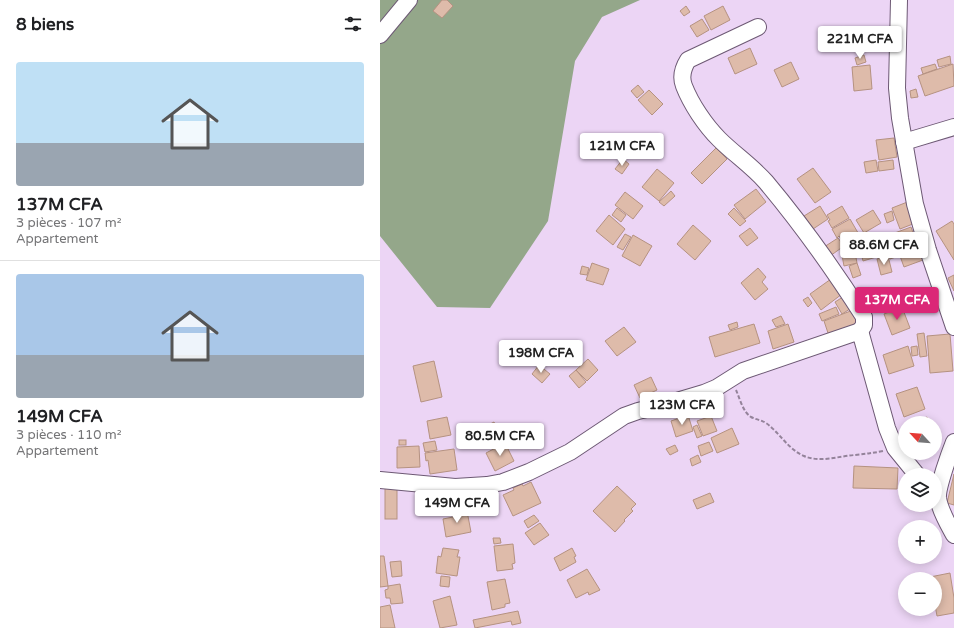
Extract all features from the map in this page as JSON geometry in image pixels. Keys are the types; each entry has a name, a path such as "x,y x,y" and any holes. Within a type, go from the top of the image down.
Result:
{"street":[{"path":"380,35 409,0"},
{"path":"899,0 897,88 904,142 915,204 954,326"},
{"path":"380,480 455,487 487,485 503,482 529,472 570,452 624,416 704,393 716,388 749,369 860,331 864,325 864,317 829,263 765,182 718,138 703,120 684,85 682,71 688,60 758,27"},
{"path":"904,142 954,127"},
{"path":"860,331 887,428 895,448 911,468"},
{"path":"942,479 954,442"},
{"path":"942,512 954,535"}],"path":[{"path":"731,378 744,410 751,416 764,420 786,443 804,456 820,459 856,454 872,454 895,448"}],"green space":[{"path":"380,0 640,0 602,17 575,61 548,221 490,308 437,307 380,236"}],"building":[{"path":"442,0 447,0 453,6 442,18 433,11"},
{"path":"686,6 690,12 684,16 680,11"},
{"path":"723,6 730,20 711,30 704,16"},
{"path":"702,19 709,30 697,37 690,26"},
{"path":"750,48 757,64 735,74 728,58"},
{"path":"864,55 866,62 857,65 855,58"},
{"path":"950,56 951,64 939,67 937,60"},
{"path":"791,62 799,79 782,87 774,70"},
{"path":"935,64 937,69 923,74 921,68"},
{"path":"953,64 954,86 925,96 918,76"},
{"path":"870,65 872,89 854,91 852,67"},
{"path":"638,85 644,92 637,98 631,91"},
{"path":"916,89 918,97 911,98 910,91"},
{"path":"649,90 663,104 652,115 638,100"},
{"path":"894,138 897,157 879,160 876,140"},
{"path":"716,148 727,159 702,184 691,173"},
{"path":"623,159 629,164 622,174 615,169"},
{"path":"876,160 878,171 866,173 864,162"},
{"path":"893,160 894,169 879,171 878,162"},
{"path":"813,168 831,192 815,203 797,179"},
{"path":"657,169 674,183 659,201 642,187"},
{"path":"756,189 766,202 745,219 734,205"},
{"path":"671,191 675,196 664,206 659,202"},
{"path":"625,192 643,206 633,219 615,205"},
{"path":"910,201 918,222 900,229 892,208"},
{"path":"820,206 828,219 813,229 804,216"},
{"path":"842,206 849,218 832,228 828,221 830,220 827,215"},
{"path":"617,208 626,215 621,222 612,215"},
{"path":"734,208 746,221 740,226 728,214"},
{"path":"873,210 881,223 864,233 856,220"},
{"path":"892,211 894,220 887,223 884,214"},
{"path":"609,215 625,229 613,245 596,231"},
{"path":"850,219 861,238 846,247 839,236 837,238 832,229"},
{"path":"952,221 954,224 954,260 936,231"},
{"path":"693,225 711,241 695,260 677,244"},
{"path":"911,227 923,260 904,267 892,234"},
{"path":"750,228 758,238 747,246 739,236"},
{"path":"625,234 631,237 623,250 617,247"},
{"path":"633,235 652,246 640,266 622,256"},
{"path":"890,235 892,240 886,242 884,237"},
{"path":"838,238 844,246 830,256 824,247"},
{"path":"879,240 883,255 863,261 859,245"},
{"path":"854,247 857,263 844,266 841,250"},
{"path":"893,247 896,257 890,259 887,249"},
{"path":"888,256 892,272 881,275 877,259"},
{"path":"592,263 609,269 603,285 586,280"},
{"path":"857,263 861,275 853,278 849,266"},
{"path":"582,266 589,268 587,275 580,274"},
{"path":"758,268 766,277 762,282 768,289 755,300 741,283"},
{"path":"954,275 954,291 948,278"},
{"path":"831,279 842,294 821,310 810,294"},
{"path":"846,295 853,307 842,314 835,302"},
{"path":"808,297 812,303 808,307 803,300"},
{"path":"836,307 839,314 822,321 819,314"},
{"path":"902,307 910,328 892,335 884,314"},
{"path":"856,309 862,325 829,336 824,321"},
{"path":"781,316 785,324 776,327 772,320"},
{"path":"737,322 738,327 730,330 728,325"},
{"path":"754,324 760,343 715,357 709,337"},
{"path":"788,324 794,342 773,349 768,331"},
{"path":"624,327 636,342 617,356 605,341"},
{"path":"924,333 927,356 920,357 917,334"},
{"path":"950,334 953,371 930,373 927,336"},
{"path":"908,346 914,366 889,374 883,355"},
{"path":"917,346 918,355 912,356 911,347"},
{"path":"588,359 598,370 587,381 576,370"},
{"path":"434,361 442,397 421,402 413,366"},
{"path":"539,365 550,374 542,383 532,374"},
{"path":"576,370 586,382 579,388 569,376"},
{"path":"651,377 657,390 640,398 634,385"},
{"path":"917,387 925,409 904,416 896,394"},
{"path":"683,406 686,413 677,416 674,409"},
{"path":"688,415 693,431 676,437 671,421"},
{"path":"711,416 717,431 703,436 697,421"},
{"path":"447,417 451,435 430,439 427,421"},
{"path":"494,422 502,439 484,448 475,432"},
{"path":"697,425 702,436 697,438 693,427"},
{"path":"732,428 739,444 717,453 711,438"},
{"path":"513,438 516,444 509,447 507,442"},
{"path":"399,440 406,440 406,445 399,445"},
{"path":"435,441 437,450 425,452 423,443"},
{"path":"709,442 713,451 701,456 698,446"},
{"path":"505,443 514,461 495,471 486,453"},
{"path":"675,445 678,451 670,455 666,449"},
{"path":"419,446 420,467 397,468 397,447"},
{"path":"454,449 457,470 430,474 428,460 426,461 425,453"},
{"path":"698,455 701,462 692,466 690,459"},
{"path":"854,466 898,468 897,489 853,488"},
{"path":"954,474 954,505 947,503"},
{"path":"531,482 541,503 513,516 503,495 514,490 513,488 522,484 523,486"},
{"path":"617,486 636,504 631,509 633,511 615,532 593,511"},
{"path":"385,488 397,488 397,519 385,519"},
{"path":"710,493 714,502 697,509 693,500"},
{"path":"467,511 471,532 446,537 443,519 453,517 452,514"},
{"path":"534,515 539,521 528,528 524,521"},
{"path":"540,523 549,535 534,545 525,533"},
{"path":"493,538 500,538 501,543 494,544"},
{"path":"513,544 515,563 512,564 513,569 497,571 494,546"},
{"path":"443,548 459,550 457,557 460,557 457,576 436,573 438,556 441,557"},
{"path":"572,548 576,556 574,557 576,562 560,571 554,558"},
{"path":"380,556 384,556 388,586 380,587"},
{"path":"401,561 402,576 392,577 390,562"},
{"path":"587,569 600,590 589,595 588,592 576,598 567,580"},
{"path":"950,573 954,598 954,613 942,615 942,575"},
{"path":"441,576 450,577 449,587 440,586"},
{"path":"505,579 510,603 505,604 505,607 492,610 487,582"},
{"path":"400,584 403,603 391,604 390,598 386,598 385,590 388,589 388,586"},
{"path":"450,596 457,625 440,628 433,601"},
{"path":"390,605 395,628 380,628 380,607"},
{"path":"518,611 521,623 512,625 511,621 475,628 473,620"}]}
